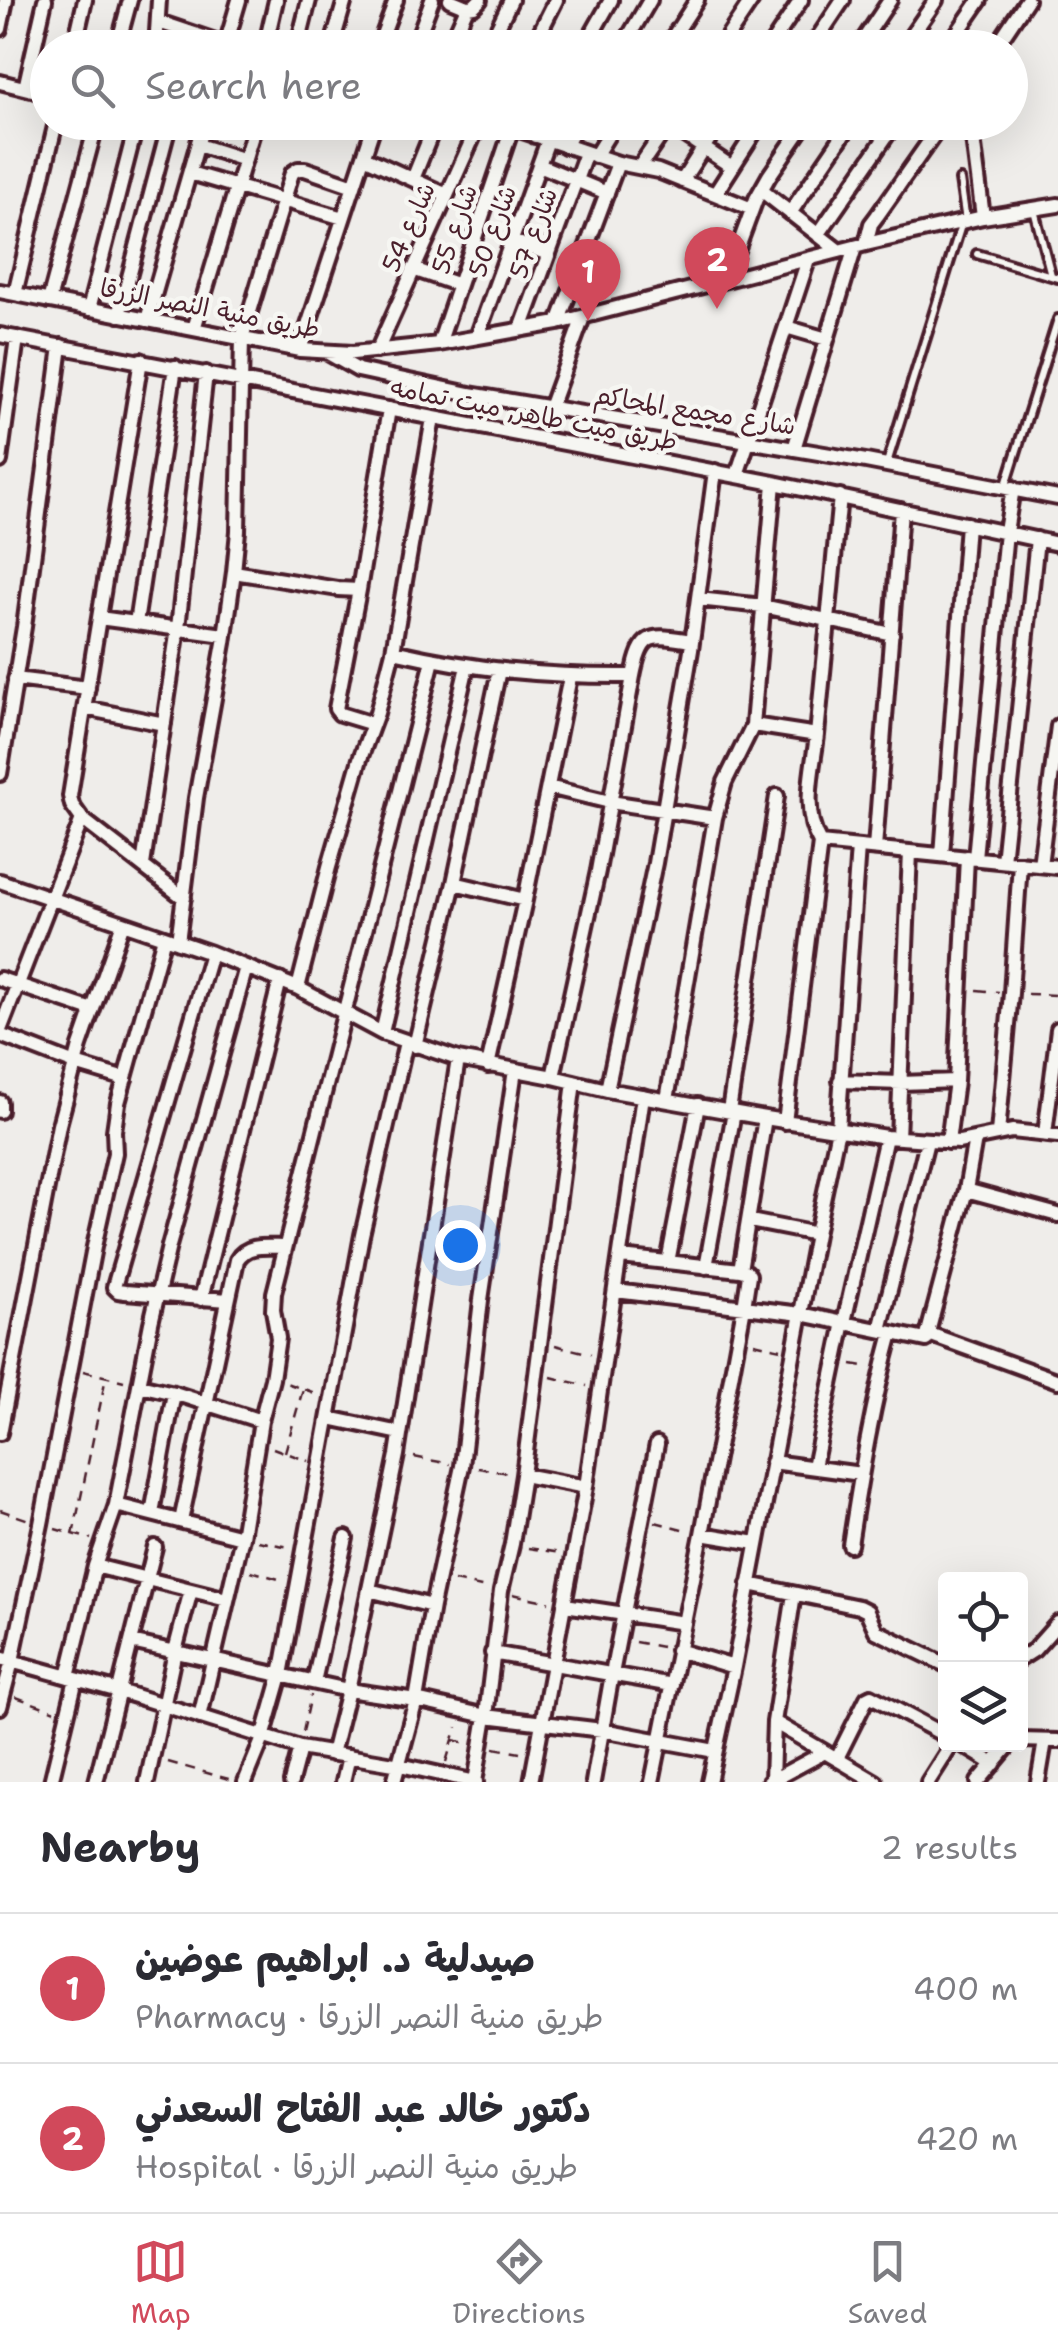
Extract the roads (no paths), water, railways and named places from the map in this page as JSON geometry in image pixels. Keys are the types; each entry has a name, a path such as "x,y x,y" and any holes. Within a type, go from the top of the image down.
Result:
{"street":[{"path":"0,29 6,0"},
{"path":"38,30 45,0"},
{"path":"78,30 85,0"},
{"path":"122,30 130,0"},
{"path":"158,30 159,0"},
{"path":"233,30 239,0"},
{"path":"269,30 276,0"},
{"path":"302,30 309,0"},
{"path":"336,30 344,0"},
{"path":"385,30 396,0"},
{"path":"421,30 432,0"},
{"path":"450,0 473,3 459,30"},
{"path":"497,30 511,0"},
{"path":"541,30 556,0"},
{"path":"594,30 611,0"},
{"path":"632,30 650,0"},
{"path":"678,30 697,0"},
{"path":"732,30 752,0"},
{"path":"781,30 800,0"},
{"path":"823,30 843,0"},
{"path":"870,30 890,0"},
{"path":"915,30 936,0"},
{"path":"959,30 980,0"},
{"path":"1007,30 1027,0"},
{"path":"159,22 173,30"},
{"path":"25,88 30,66"},
{"path":"0,82 30,89"},
{"path":"15,294 52,140"},
{"path":"49,301 92,140"},
{"path":"89,309 132,140"},
{"path":"119,314 165,140"},
{"path":"147,320 199,140"},
{"path":"194,329 251,140"},
{"path":"300,350 369,140"},
{"path":"412,180 429,140"},
{"name":"شارع 54","path":"376,351 472,140"},
{"name":"شارع 55","path":"438,344 508,140"},
{"name":"شارع 50","path":"477,337 539,166 542,140"},
{"path":"548,140 682,180 752,209"},
{"path":"565,146 568,140"},
{"name":"شارع 57","path":"522,329 576,180 601,140"},
{"path":"640,166 658,140"},
{"path":"693,140 732,167"},
{"path":"682,180 709,140"},
{"path":"714,194 749,140"},
{"path":"726,280 761,190 794,140"},
{"path":"790,212 840,140"},
{"path":"818,235 884,140"},
{"path":"794,449 860,246 876,216 930,140"},
{"path":"973,140 983,217"},
{"path":"198,145 245,160"},
{"path":"364,157 447,195"},
{"path":"558,322 618,164"},
{"path":"539,166 607,193"},
{"path":"0,1707 6,1660 41,1524 115,1154 114,1131 124,1079 184,898 196,798 234,572 242,338 290,176 306,169 354,186"},
{"path":"190,173 343,218"},
{"path":"761,190 839,251"},
{"name":"طريق منية النصر الزرقا","path":"0,292 300,350 376,351 438,344 583,317 964,221 1058,205"},
{"path":"512,241 549,254"},
{"path":"737,476 808,260"},
{"path":"414,270 458,285"},
{"path":"550,408 583,317"},
{"path":"786,327 827,339"},
{"name":"طريق ميت طاهر, ميت تمامه","path":"0,335 715,471 1058,544"},
{"path":"0,460 16,338"},
{"path":"0,774 61,346"},
{"name":"شارع مجمع المحاكم","path":"328,353 358,370 1058,498"},
{"path":"141,360 70,796 82,819 184,898"},
{"path":"136,623 175,367"},
{"path":"143,865 178,628 206,373"},
{"path":"373,724 340,714 336,709 389,409"},
{"path":"298,988 393,651 432,418"},
{"path":"608,1090 664,812 715,471"},
{"path":"667,1100 715,818 726,782 753,725 774,483"},
{"path":"948,1142 971,858 1009,487"},
{"path":"785,1122 820,843 810,824 810,810 840,496"},
{"path":"876,848 901,510"},
{"path":"942,855 967,524"},
{"path":"1003,861 1037,539"},
{"path":"234,572 359,590"},
{"path":"698,599 763,606 892,634"},
{"path":"99,618 224,635"},
{"path":"553,1077 598,872 640,648 660,636 692,641"},
{"path":"393,651 499,670 570,677 633,676"},
{"path":"200,1717 242,1538 261,1421 272,1379 278,1338 274,1293 433,660"},
{"path":"382,1032 467,666"},
{"path":"242,1782 263,1738 281,1675 362,1235 454,883 499,670"},
{"path":"488,1066 570,677"},
{"path":"16,679 88,688"},
{"path":"85,708 164,724"},
{"path":"753,725 817,735"},
{"path":"1040,865 1058,726"},
{"path":"548,787 610,802 715,818"},
{"path":"706,1266 777,796"},
{"path":"82,819 0,1033 124,1079"},
{"path":"820,843 1058,866"},
{"path":"709,1782 838,1129 858,847"},
{"path":"814,1467 844,1322 892,1137 900,1083 910,852"},
{"path":"998,1132 1020,863"},
{"path":"0,899 3,882 211,952 298,988 382,1032 458,1059 785,1122 892,1137 948,1142 998,1132 1051,1135 1058,1029"},
{"path":"454,883 525,900"},
{"path":"0,1433 58,1125 123,923"},
{"path":"211,952 114,1287 118,1291 158,1296 228,1300"},
{"path":"51,1782 95,1566 116,1505 174,1228 246,966"},
{"path":"0,978 92,1010"},
{"path":"201,1299 280,980"},
{"path":"332,1754 397,1455 458,1059"},
{"path":"394,1782 416,1700 462,1466 481,1300 515,1070"},
{"path":"840,1080 956,1080"},
{"path":"6,1660 300,1748 475,1782 501,1591 522,1475 574,1082"},
{"path":"531,1782 602,1390 643,1096"},
{"path":"0,1102 0,1111"},
{"path":"668,1262 698,1105"},
{"path":"740,1270 765,1118"},
{"path":"616,1291 801,1314 926,1340 966,1190 975,1139"},
{"path":"850,1545 886,1331 927,1141"},
{"path":"966,1190 1058,1215"},
{"path":"750,1221 816,1234"},
{"path":"181,1521 237,1260 252,1247 285,1247"},
{"path":"621,1257 740,1270 749,1275 652,1782"},
{"path":"929,1334 1058,1382"},
{"path":"139,1385 261,1421"},
{"path":"152,1513 174,1393"},
{"path":"330,1418 400,1433"},
{"path":"594,1782 656,1444"},
{"path":"772,1462 861,1474"},
{"path":"522,1475 586,1486"},
{"path":"116,1505 242,1538"},
{"path":"702,1534 756,1543"},
{"path":"314,1682 346,1538"},
{"path":"96,1782 155,1547"},
{"path":"95,1566 227,1599"},
{"path":"749,1584 859,1607 866,1611 876,1630 940,1662"},
{"path":"148,1782 191,1590"},
{"path":"369,1590 432,1606"},
{"path":"794,1594 774,1722 771,1781 831,1755 872,1696 938,1732"},
{"path":"565,1605 684,1623"},
{"path":"1028,1654 1058,1623"},
{"path":"131,1642 486,1716 602,1730 715,1751"},
{"path":"677,1650 734,1667"},
{"path":"492,1653 672,1686"},
{"path":"774,1722 875,1782"},
{"path":"1038,1782 1051,1741"},
{"path":"291,1782 300,1748"},
{"path":"928,1782 947,1752"},
{"path":"974,1752 994,1764"},
{"path":"978,1782 1004,1752"},
{"path":"343,1782 349,1756"}],"lane":[{"path":"886,464 964,221 960,180"},
{"path":"1034,208 1055,277"},
{"path":"978,254 1055,277"},
{"path":"1009,487 1058,319"}],"place":[{"name":"دكتور خالد عبد الفتاح السعدني","path":"717,309"},
{"name":"صيدلية د. ابراهيم عوضين","path":"588,321"}]}
